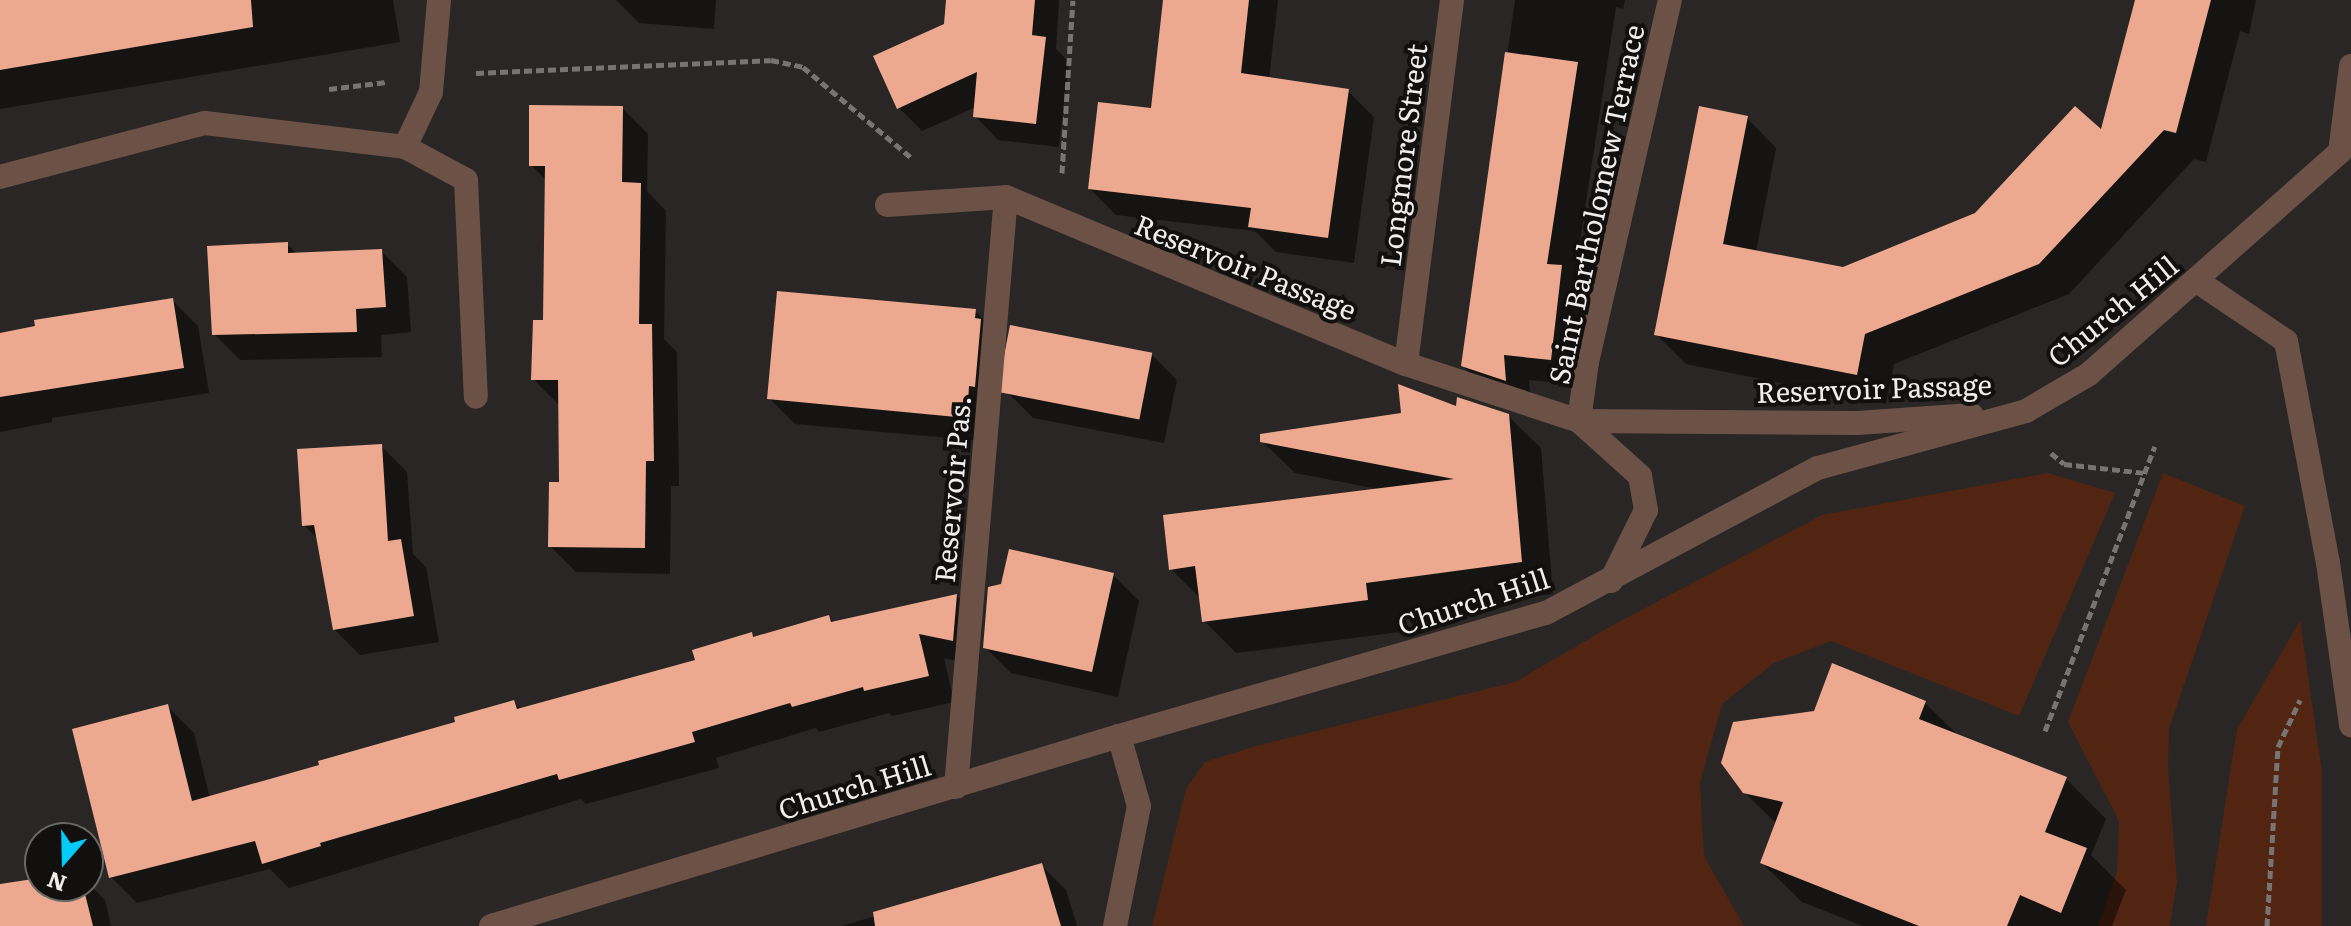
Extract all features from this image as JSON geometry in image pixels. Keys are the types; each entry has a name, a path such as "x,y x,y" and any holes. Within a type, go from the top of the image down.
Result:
{"street":[{"path":"405,147 431,92 439,0"},
{"name":"Longmore Street","path":"1406,364 1452,0"},
{"name":"Saint Bartholomew Terrace","path":"1579,421 1587,362 1670,0"},
{"name":"Church Hill","path":"491,926 1119,736 1546,613 1818,468 2026,411 2089,374 2340,152 2351,66"},
{"path":"0,177 205,123 405,147 466,180 476,397"},
{"name":"Reservoir Passage","path":"887,205 1006,197 1059,222 1406,364 1579,421 1857,423 2026,411"},
{"name":"Reservoir Pas.","path":"956,787 1006,197"},
{"path":"2197,281 2286,341 2328,563 2351,725"},
{"name":"Reservoir Passage","path":"1579,421 1640,476 1646,510 1611,581"},
{"path":"1115,926 1139,806 1119,736"}],"path":[{"path":"1059,222 1073,0"},
{"path":"325,90 432,77 771,60 803,67 962,200"},
{"path":"2045,731 2155,446"},
{"path":"2051,453 2064,464 2145,473"},
{"path":"2267,926 2278,747 2302,697"}],"shaded area":[{"path":"2048,473 2115,493 2019,716 1831,641 1774,663 1722,704 1700,783 1704,856 1744,926 1152,926 1186,789 1205,762 1256,746 1515,682 1613,625 1822,515"},
{"path":"2163,473 2245,506 2169,729 2168,767 2177,882 2170,926 2098,926 2117,871 2119,821 2068,722"},
{"path":"2300,621 2322,772 2322,926 2206,926 2237,729"}],"building":[{"path":"0,0 251,0 253,27 0,70"},
{"path":"946,0 1035,0 1032,35 1046,37 1036,124 973,117 977,72 897,109 873,56 944,24"},
{"path":"1163,0 1249,0 1241,73 1349,89 1328,238 1248,227 1251,208 1088,189 1098,102 1151,108"},
{"path":"2135,0 2211,0 2176,133 2164,130 2039,264 1865,334 1857,375 1654,335 1699,106 1748,116 1723,244 1843,267 1975,213 2075,106 2101,129"},
{"path":"1505,52 1578,62 1547,264 1562,265 1551,360 1504,355 1506,381 1461,366"},
{"path":"529,105 623,106 622,182 641,183 639,324 652,324 654,461 646,461 645,548 548,547 549,482 559,482 558,380 531,380 533,320 543,320 545,166 529,166"},
{"path":"288,242 288,253 382,249 386,307 356,309 357,332 212,335 207,246"},
{"path":"777,291 976,309 975,318 981,319 975,387 969,386 967,418 767,399"},
{"path":"173,298 184,368 0,397 0,333 35,326 34,320"},
{"path":"1010,325 1152,353 1139,419 997,392"},
{"path":"1398,384 1456,406 1457,397 1509,414 1522,562 1366,583 1368,600 1202,622 1195,566 1169,570 1163,515 1454,479 1260,442 1260,434 1401,413"},
{"path":"382,444 388,541 401,539 414,616 333,630 314,525 302,526 297,449"},
{"path":"1009,549 1114,573 1092,672 983,648 988,587 1001,584"},
{"path":"957,594 953,641 919,634 929,676 864,691 863,687 792,707 790,703 692,732 695,742 559,780 557,774 320,843 321,846 262,864 255,841 109,878 104,858 104,822 95,822 72,729 168,704 192,801 319,765 318,761 455,722 454,717 514,700 517,709 695,660 692,650 752,632 753,637 829,615 831,622"},
{"path":"1832,663 1926,701 1919,719 2067,777 2045,832 2087,848 2061,913 2020,895 2007,926 1919,926 1760,863 1783,802 1743,793 1721,763 1733,722 1814,711"},
{"path":"1042,863 1061,926 875,926 873,912"},
{"path":"24,880 24,902 87,902 93,926 0,926 0,884"}]}
